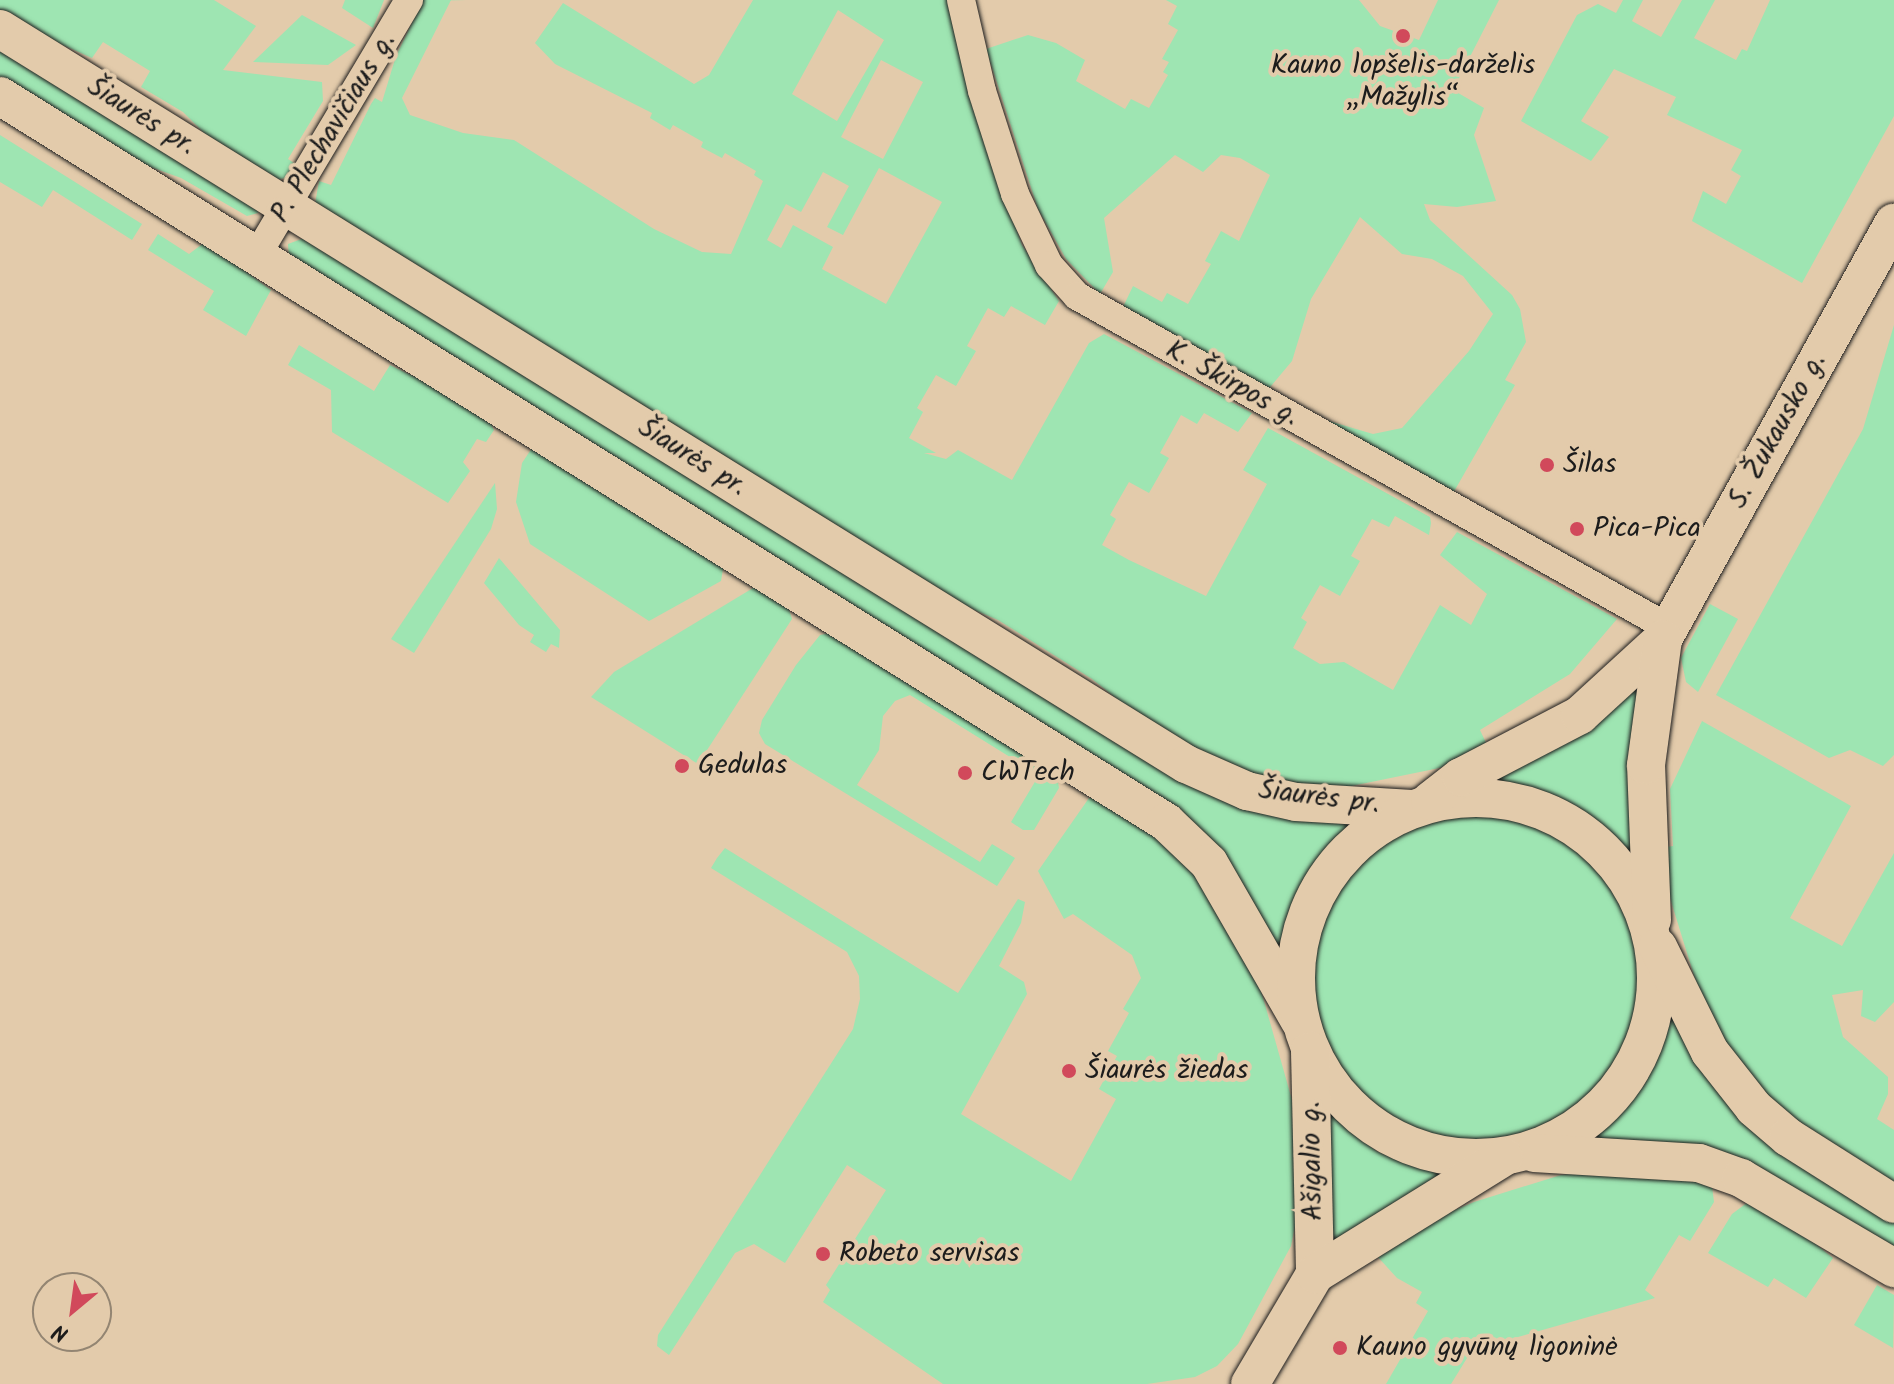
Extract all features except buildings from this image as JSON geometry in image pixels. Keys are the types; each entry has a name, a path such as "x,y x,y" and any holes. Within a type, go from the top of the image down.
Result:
{"main road":[{"name":"Šiaurės pr.","path":"0,29 1186,764 1247,791 1296,802 1418,807"},
{"name":"Šiaurės pr.","path":"0,96 1166,822 1209,863 1347,1105 1403,1144 1470,1159 1514,1155"},
{"name":"S. Žukausko g.","path":"1418,807 1461,777 1580,715 1666,634 1894,223"},
{"name":"S. Žukausko g.","path":"1653,938 1646,765 1666,634"},
{"path":"1418,807 1462,798 1501,800 1540,809 1578,830 1608,856 1635,892 1653,938 1730,1082 1788,1137 1894,1204"},
{"name":"Ašigalio g.","path":"1315,1274 1305,1034 1297,961 1315,897 1356,844 1418,807"},
{"name":"Ašigalio g.","path":"1250,1384 1315,1274 1514,1155 1578,1127 1622,1085 1648,1031 1655,1002 1653,938"},
{"path":"1514,1155 1699,1163 1741,1178 1894,1268"}],"street":[{"name":"P. Plechavičiaus g.","path":"257,255 409,0"},
{"name":"K. Škirpos g.","path":"961,0 982,91 1015,194 1049,265 1077,296 1666,634"}],"green space":[{"path":"0,0 214,0 256,26 223,70 322,82 323,101 288,159 297,165 289,177 273,181 225,154 183,112 141,87 150,71 103,42 92,58 31,31 0,12"},
{"path":"345,0 384,0 373,28 342,8"},
{"path":"423,0 451,0 402,98 410,115 463,133 514,140 654,229 702,252 731,254 763,181 754,175 756,171 725,153 722,158 701,147 703,142 673,125 670,130 650,118 652,113 555,64 535,43 563,3 694,84 709,75 753,0 947,0 972,101 1022,245 1059,301 1045,325 1011,306 1004,317 988,308 967,346 976,351 956,386 936,375 917,408 923,412 909,438 936,453 924,453 946,459 958,450 1012,480 1089,343 1104,334 1252,413 1238,432 1204,413 1197,424 1181,415 1160,453 1169,458 1149,493 1129,482 1110,515 1116,519 1102,545 1129,560 1206,596 1267,484 1243,470 1268,428 1430,517 1429,535 1395,516 1389,527 1372,519 1351,556 1360,561 1340,596 1320,585 1301,618 1307,622 1293,648 1320,664 1344,662 1393,690 1440,605 1471,625 1487,594 1440,555 1457,532 1617,619 1570,674 1480,730 1487,745 1454,765 1332,790 1254,780 1147,723 1092,679 998,620 953,601 315,204 319,181 331,185 371,104 375,98 382,102 396,56","holes":["838,10 884,40 837,121 792,94","881,60 923,82 883,159 841,137","879,168 942,202 886,304 822,269 833,247 793,225 781,248 767,240 786,204 801,212 823,172 849,186 827,227 843,235"]},
{"path":"1166,0 1359,0 1380,26 1419,40 1438,0 1499,0 1453,90 1484,108 1474,135 1496,201 1457,207 1424,204 1430,220 1512,295 1520,309 1526,342 1505,380 1515,385 1452,495 1302,413 1373,434 1402,428 1469,351 1493,314 1463,276 1432,259 1402,254 1360,217 1311,299 1292,361 1266,392 1123,307 1133,286 1162,302 1167,293 1188,304 1211,264 1205,261 1221,231 1239,241 1270,175 1240,158 1221,155 1203,172 1175,155 1104,218 1113,272 1100,294 1066,259 1038,209 986,49 1028,35 1056,43 1085,60 1076,81 1125,109 1131,99 1149,108 1168,75 1163,72 1169,62 1162,59 1178,30 1168,24 1177,6"},
{"path":"1623,0 1643,0 1632,21 1661,37 1682,0 1715,0 1694,38 1736,60 1742,49 1747,51 1770,0 1894,0 1894,116 1802,283 1692,221 1703,191 1726,204 1741,176 1731,170 1742,150 1667,115 1676,97 1614,69 1581,121 1609,137 1591,161 1521,121 1577,15 1598,4 1616,13"},
{"path":"302,15 356,45 328,65 253,62"},
{"path":"0,46 257,209 258,213 247,216 181,178 134,161 0,79"},
{"path":"0,135 142,224 132,240 53,190 42,207 0,182"},
{"path":"158,234 189,254 205,242 271,290 246,336 203,310 214,291 148,250"},
{"path":"304,238 1146,757 1366,814 1308,877 1294,906 1283,957 1232,871 289,258 288,244"},
{"path":"1894,325 1894,755 1883,766 1850,750 1829,758 1716,695 1863,429"},
{"path":"299,345 374,391 390,365 446,392 490,422 494,430 486,442 477,439 463,462 470,471 448,503 332,432 331,390 288,365"},
{"path":"534,445 724,563 721,581 649,621 530,544 516,502 522,463"},
{"path":"495,483 497,509 491,529 414,653 391,639"},
{"path":"499,558 560,630 559,648 551,644 546,652 530,642 534,635 519,625 484,583"},
{"path":"758,585 787,603 792,619 698,764 591,697 614,672"},
{"path":"1710,604 1738,619 1698,692 1686,682 1681,658"},
{"path":"830,633 1056,771 1059,788 1034,830 1023,830 1011,822 1039,775 910,695 895,701 883,716 879,750 857,785 980,862 992,844 1015,858 997,886 765,744 759,733 762,720 796,665 820,635"},
{"path":"1631,688 1640,689 1646,872 1589,816 1539,791 1494,779"},
{"path":"1702,721 1851,806 1790,918 1842,946 1894,853 1894,1002 1875,1022 1861,1016 1863,990 1832,995 1843,1037 1888,1077 1888,1094 1877,1119 1894,1130 1894,1186 1806,1132 1756,1091 1705,1011 1661,869 1660,848 1673,846 1670,789"},
{"path":"1089,798 1099,798 1160,837 1196,868 1260,987 1294,1107 1301,1196 1291,1246 1238,1344 1217,1366 1195,1377 1147,1384 943,1384 823,1302 830,1290 826,1285 886,1190 847,1165 785,1263 754,1244 735,1253 669,1355 657,1346 658,1335 853,1029 860,999 859,976 847,952 711,868 717,858 725,848 958,993 1018,899 1025,902 1021,923 999,966 1024,982 1027,994 961,1114 1071,1181 1116,1099 1099,1089 1117,1056 1108,1051 1129,1013 1123,1009 1141,978 1132,955 1073,914 1064,919 1038,871"},
{"path":"1460,816 1492,816 1523,823 1553,835 1580,853 1602,875 1627,917 1636,947 1639,979 1636,1011 1620,1056 1602,1083 1580,1105 1553,1123 1523,1135 1492,1142 1460,1142 1429,1135 1399,1123 1372,1105 1350,1083 1332,1056 1320,1026 1313,995 1313,963 1320,932 1332,902 1350,875 1372,853 1399,835 1429,823"},
{"path":"1671,1005 1894,1220 1894,1253 1589,1141 1644,1085 1662,1049"},
{"path":"1328,1109 1376,1151 1447,1177 1328,1254"},
{"path":"1611,1170 1660,1173 1712,1186 1714,1202 1690,1241 1679,1235 1645,1290 1655,1298 1472,1350 1451,1384 1386,1384 1428,1311 1416,1303 1422,1292 1397,1278 1377,1256 1428,1221 1474,1202 1561,1175"},
{"path":"1748,1202 1781,1216 1833,1258 1806,1298 1774,1278 1768,1287 1708,1253 1732,1214"},
{"path":"1877,1285 1894,1295 1893,1348 1854,1325"}],"place":[{"name":"Kauno lopšelis-darželis „Mažylis“","path":"1403,36"},
{"name":"Šilas","path":"1547,465"},
{"name":"Pica-Pica","path":"1577,529"},
{"name":"Gedulas","path":"682,766"},
{"name":"CWTech","path":"965,773"},
{"name":"Šiaurės žiedas","path":"1069,1071"},
{"name":"Robeto servisas","path":"823,1254"},
{"name":"Kauno gyvūnų ligoninė","path":"1340,1348"}]}
